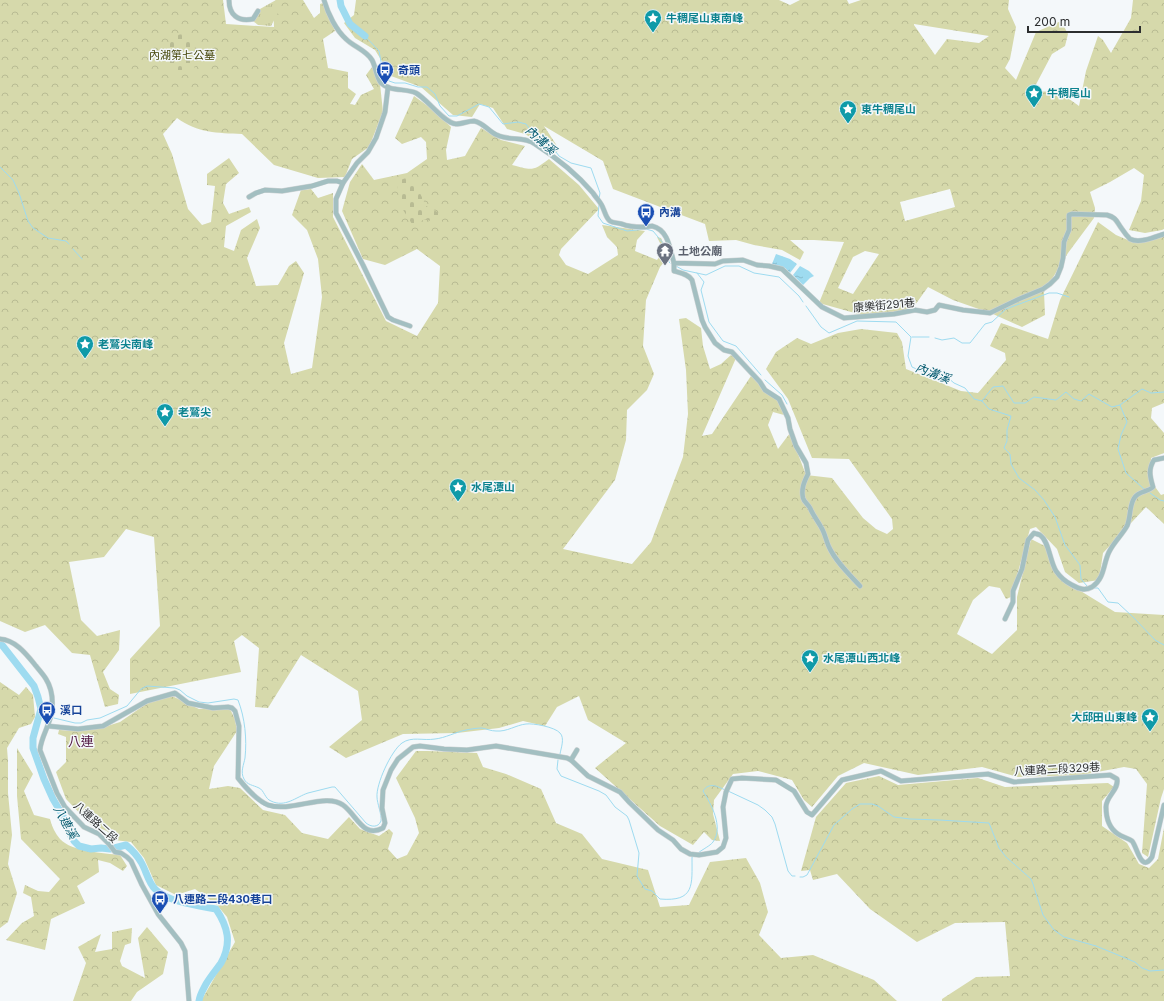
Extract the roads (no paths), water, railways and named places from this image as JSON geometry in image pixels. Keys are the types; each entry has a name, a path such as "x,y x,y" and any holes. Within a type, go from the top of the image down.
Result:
{"street":[{"path":"229,0 229,8 237,17 246,20 253,19 258,11"},
{"path":"324,0 339,30 346,39 366,53 372,61 381,82 388,87 415,92 448,120 456,124 476,121 496,135 533,142 568,168 585,183 598,200 610,221 628,226 651,226 659,229 666,237 670,246 674,270 690,277 692,280 702,320 715,343 724,350 732,352 760,382 765,390 779,399 788,418 796,446 806,463 808,474 802,491 804,500 810,507 811,512 822,528 829,547 836,559 860,586"},
{"path":"388,87 385,112 376,138 368,152 357,163 343,183 336,199 336,213 388,317 410,326"},
{"path":"249,197 266,190 282,191 312,186 328,181 343,183"},
{"name":"康樂街291巷","path":"674,263 715,264 723,261 744,260 757,265 782,269 822,307 844,318 894,314 915,310 927,312 935,310 939,305 962,310 990,313 1043,289 1057,277 1063,258 1064,242 1069,230 1069,215 1112,216 1117,220 1130,239 1140,240 1164,234"},
{"path":"1004,620 1013,602 1013,591 1022,569 1028,540 1034,533 1040,535 1045,542 1056,571 1065,581 1081,589 1090,588 1098,583 1109,552 1127,526 1135,496 1138,493 1150,490 1153,487 1149,474 1151,465 1154,460 1164,458"},
{"name":"八連路二段","path":"0,639 6,639 23,651 46,678 51,690 53,707 48,726 40,744 40,750 57,793 65,807 84,827 99,834 115,852 121,853 131,860 142,885 158,914 181,943 185,951 189,1001"},
{"name":"八連路二段329巷","path":"48,726 78,728 103,726 147,701 175,693 188,703 213,708 232,708 235,711 239,726 238,778 253,795 266,804 287,807 319,801 338,801 354,815 366,829 372,831 378,831 383,828 385,823 382,798 383,790 391,770 398,759 413,747 420,746 467,750 496,746 567,758 588,776 620,792 658,830 673,840 681,849 699,855 716,852 723,847 726,838 723,807 727,790 732,779 742,778 776,780 794,791 808,812 812,815 842,780 881,771 902,781 988,774 1014,782 1110,775 1117,779 1118,783 1106,805 1110,827 1118,834 1132,840 1140,859 1144,862 1150,860 1152,857 1164,805"},
{"path":"571,760 577,750"}],"water":[{"path":"776,254 790,259 797,264 790,273 785,268 772,264"},
{"path":"800,266 814,276 803,285 793,275"}],"waterway":[{"name":"內溝溪","path":"340,0 341,6 350,24 365,36"},
{"name":"內溝溪","path":"365,36 379,51 383,72 389,81 395,83 405,83 418,87 427,87 435,94 440,106 449,116 457,116 479,104 489,107 503,124 518,122 526,124 537,139 551,145 559,156 571,163 591,168 600,193 599,199"},
{"path":"0,167 13,180 28,221 33,228 48,238 66,241 69,244"},
{"name":"內溝溪","path":"599,205 598,216 603,223 627,231 646,229 653,231 663,243 670,263"},
{"path":"73,249 82,259"},
{"name":"內溝溪","path":"676,266 683,270 706,275 725,266 739,266 754,273 779,277 799,296 803,302"},
{"path":"697,273 704,282 701,290 709,322 723,341 736,346 761,375"},
{"path":"935,338 942,340 954,338 962,343 970,343 985,324 992,322 1006,309 1049,293 1057,293 1069,297"},
{"name":"內溝溪","path":"806,306 821,327 829,333 857,321 896,322 911,337 908,356 912,367 921,371 947,377 954,383 965,388 974,399 982,401 993,387 1003,386 1014,403 1025,403 1034,397 1056,400 1066,392 1074,399 1081,401 1089,394 1112,407 1120,405 1142,389 1151,393 1164,392"},
{"path":"912,337 929,337"},
{"path":"765,380 782,395 787,404"},
{"path":"982,401 989,409 1011,416 1007,430 1007,441 1004,448 1010,454 1011,464 1019,478 1035,490 1044,500 1055,517 1065,545 1080,565 1081,579 1087,586"},
{"name":"內溝溪","path":"1120,405 1127,422 1121,435 1118,449 1126,473 1144,489"},
{"name":"內溝溪","path":"1150,493 1164,501"},
{"path":"1094,588 1098,588 1108,602 1118,603 1155,640 1164,645"},
{"name":"八連溪","path":"0,645 2,645 34,686 41,709 33,738 33,748 44,779 74,841 79,846 91,849 110,849 126,845 138,857 151,883 160,893 184,903 216,909 220,916 226,929 227,949 221,963 206,984 199,1001"},
{"path":"54,718 75,723 100,718 127,706 141,689 147,686 175,688 199,702 208,703 234,699 238,700 246,736 246,751 242,774 247,783 261,789 269,800 276,803 286,803 308,793 335,787 366,823 374,826 378,825 381,821 377,791 385,768 393,753 402,743 406,741 414,739 439,738 474,729 482,728 492,731 500,731 522,725 534,724 549,727 560,733 562,738 560,754"},
{"path":"40,715 47,717"},
{"path":"558,760 557,769 561,776 606,795 615,807 627,816 639,853 637,876 645,889 652,891 660,899 680,898 686,894 691,883 692,857 694,856"},
{"path":"698,853 713,842 717,830 717,823 713,809 703,791 708,786 716,786 725,790"},
{"path":"728,791 758,805 772,817 788,871 792,876 795,876"},
{"path":"800,877 807,875 834,825 860,804 872,804 878,806 894,817 989,823 999,848 1006,857 1031,879 1043,915 1054,930 1064,937 1096,946 1135,962 1142,968 1150,971 1164,970"}],"place":[{"name":"牛稠尾山東南峰","path":"653,33"},
{"name":"奇頭","path":"385,85"},
{"name":"牛稠尾山","path":"1034,108"},
{"name":"東牛稠尾山","path":"848,124"},
{"name":"內溝","path":"646,227"},
{"name":"土地公廟","path":"665,266"},
{"name":"老鷲尖南峰","path":"85,359"},
{"name":"老鷲尖","path":"165,427"},
{"name":"水尾潭山","path":"458,502"},
{"name":"水尾潭山西北峰","path":"810,673"},
{"name":"溪口","path":"47,725"},
{"name":"大邱田山東峰","path":"1150,732"},
{"name":"八連路二段430巷口","path":"160,914"}],"district":[{"name":"八連","path":"81,741"}],"park label":[{"name":"內湖第七公墓","path":"182,55"}]}
